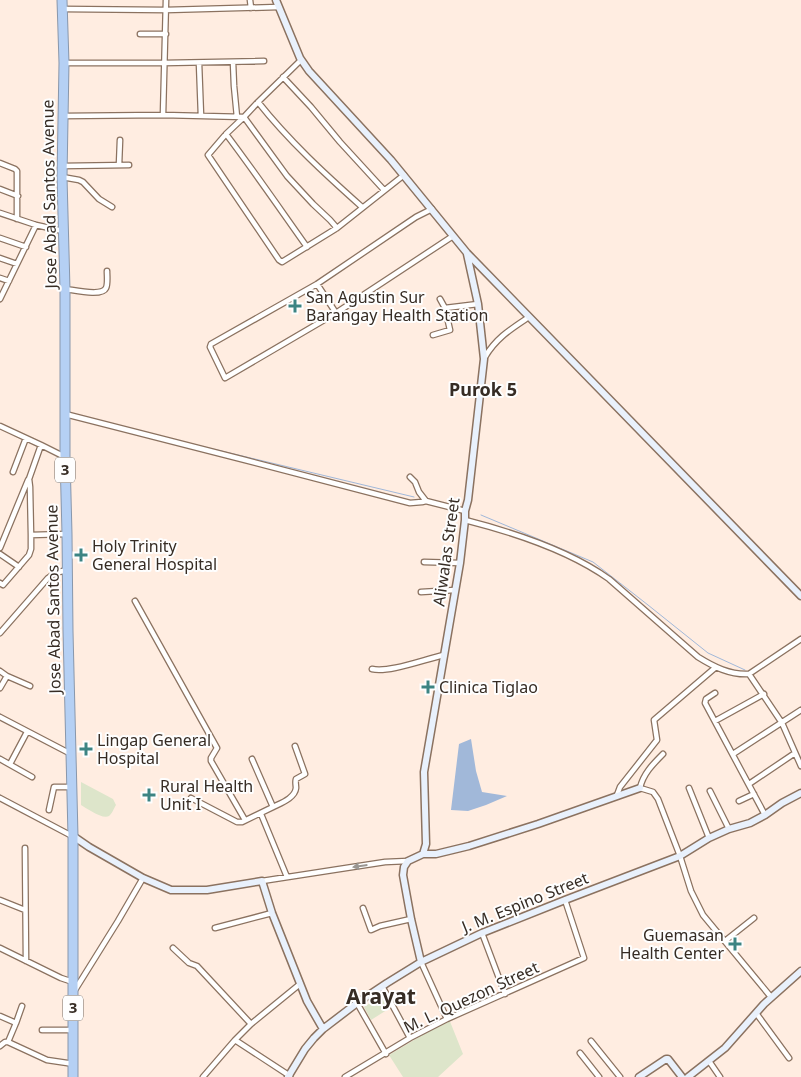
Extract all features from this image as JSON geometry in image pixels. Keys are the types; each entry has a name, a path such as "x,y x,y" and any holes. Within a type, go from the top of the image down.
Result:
{"highway":[{"name":"Jose Abad Santos Avenue","path":"62,4 64,63 62,177 65,290 65,457 73,836 73,1077"}],"street":[{"path":"163,115 166,0"},
{"path":"250,0 251,8"},
{"path":"276,0 301,60 404,175 467,253 801,596"},
{"path":"62,4 166,10 279,7"},
{"path":"140,34 166,34"},
{"path":"301,60 226,134 208,155 279,260 282,262 337,228 404,175"},
{"path":"64,63 264,61"},
{"path":"200,62 201,116"},
{"path":"233,62 237,118"},
{"path":"283,76 384,190"},
{"path":"258,102 310,160 362,208"},
{"path":"62,116 163,115 244,118"},
{"path":"244,118 287,176 337,228"},
{"path":"226,134 253,169 307,247"},
{"path":"120,140 120,165"},
{"path":"0,163 17,171 17,219"},
{"path":"62,166 129,165"},
{"path":"62,177 83,182 99,199 112,207"},
{"path":"0,189 18,196"},
{"path":"432,210 416,217 317,284 211,344 210,346 225,378 336,313 453,236"},
{"path":"0,213 36,225 63,231"},
{"path":"0,299 36,225"},
{"path":"0,238 26,247"},
{"name":"Aliwalas Street","path":"422,854 426,844 424,772 460,562 465,520 464,511 468,500 484,359 478,304 467,253"},
{"path":"0,258 18,264"},
{"path":"65,290 97,293 104,291 107,288 107,272"},
{"path":"0,278 9,281"},
{"path":"317,284 336,313"},
{"path":"433,335 450,330 445,308 440,299"},
{"path":"445,308 478,304"},
{"path":"484,359 498,340 529,318"},
{"path":"65,414 410,503 426,500"},
{"path":"0,426 65,457"},
{"path":"13,472 26,438"},
{"path":"0,548 41,445"},
{"path":"317,478 318,471"},
{"path":"410,476 426,500 464,511"},
{"path":"1,586 29,555 31,550 29,479"},
{"path":"465,520 538,543 594,569 609,579 698,657 730,672 749,674 801,639"},
{"path":"31,535 67,534"},
{"path":"0,554 19,567"},
{"path":"424,562 460,562"},
{"path":"0,633 48,578 55,573 68,570"},
{"path":"421,592 455,590"},
{"path":"135,601 217,748 211,761 245,820"},
{"path":"372,669 380,670 444,655"},
{"path":"618,795 620,787 656,740 654,720 716,667"},
{"path":"0,671 30,686"},
{"path":"749,674 782,722 801,766"},
{"path":"0,688 7,676"},
{"path":"715,693 705,700 765,815"},
{"path":"715,720 764,694"},
{"path":"732,754 801,710"},
{"path":"0,717 71,754"},
{"path":"10,764 27,732"},
{"path":"192,798 237,822 242,822 261,814 293,795 296,789 295,781 305,774 295,746"},
{"path":"749,784 796,753"},
{"path":"640,788 647,773 663,754"},
{"path":"0,758 32,776"},
{"path":"252,759 274,807"},
{"path":"49,810 54,787 71,787"},
{"path":"0,798 73,836 143,878 171,890 207,890 385,862 408,861 422,854 436,854 469,846 640,788 653,792 658,800 680,856 691,891 703,915 771,997"},
{"path":"689,788 709,838"},
{"path":"710,791 728,829"},
{"name":"J. M. Espino Street","path":"289,1076 305,1049 323,1029 357,1003 421,962 482,934 565,900 680,856 728,829 750,823 801,793"},
{"path":"740,801 754,794"},
{"path":"261,814 287,877"},
{"path":"25,848 26,961"},
{"path":"408,861 404,867 403,875 421,962 447,1019"},
{"path":"73,992 143,878"},
{"path":"262,881 272,913 307,1001 323,1029"},
{"path":"0,900 25,910"},
{"name":"M. L. Quezon Street","path":"345,1077 410,1038 447,1019 584,958 565,900"},
{"path":"363,908 371,930 411,919"},
{"path":"215,928 272,913"},
{"path":"725,942 754,918"},
{"path":"482,934 505,994"},
{"path":"0,948 73,982"},
{"path":"173,948 189,963 196,966 251,1024"},
{"path":"688,1077 725,1048 771,997 801,971"},
{"path":"203,1077 251,1024 300,984"},
{"path":"382,986 410,1038"},
{"path":"357,1003 386,1054"},
{"path":"8,1042 22,1006"},
{"path":"756,1013 790,1058"},
{"path":"0,1016 16,1023"},
{"path":"42,1030 74,1030"},
{"path":"235,1040 289,1076"},
{"path":"591,1041 620,1077"},
{"path":"0,1046 8,1042 47,1060 74,1064"},
{"path":"580,1053 599,1077"},
{"path":"639,1077 666,1059 682,1077"},
{"path":"709,1061 720,1077"}],"green space":[{"path":"81,782 113,799 116,805 109,816 99,815 81,805"},
{"path":"382,995 390,1008 371,1020 364,1007"},
{"path":"449,1019 463,1054 438,1077 403,1077 389,1055"}],"water":[{"path":"471,739 476,771 482,792 507,796 468,811 451,810 459,744"}],"waterway":[{"path":"171,439 414,497"},
{"path":"481,515 593,562 708,653 745,670"}],"place":[{"name":"San Agustin Sur Barangay Health Station","path":"295,306"},
{"name":"Holy Trinity General Hospital","path":"81,555"},
{"name":"Clinica Tiglao","path":"428,687"},
{"name":"Lingap General Hospital","path":"86,749"},
{"name":"Rural Health Unit I","path":"149,795"},
{"name":"Guemasan Health Center","path":"735,944"}],"district":[{"name":"Purok 5","path":"483,390"},
{"name":"Arayat","path":"381,997"}]}
